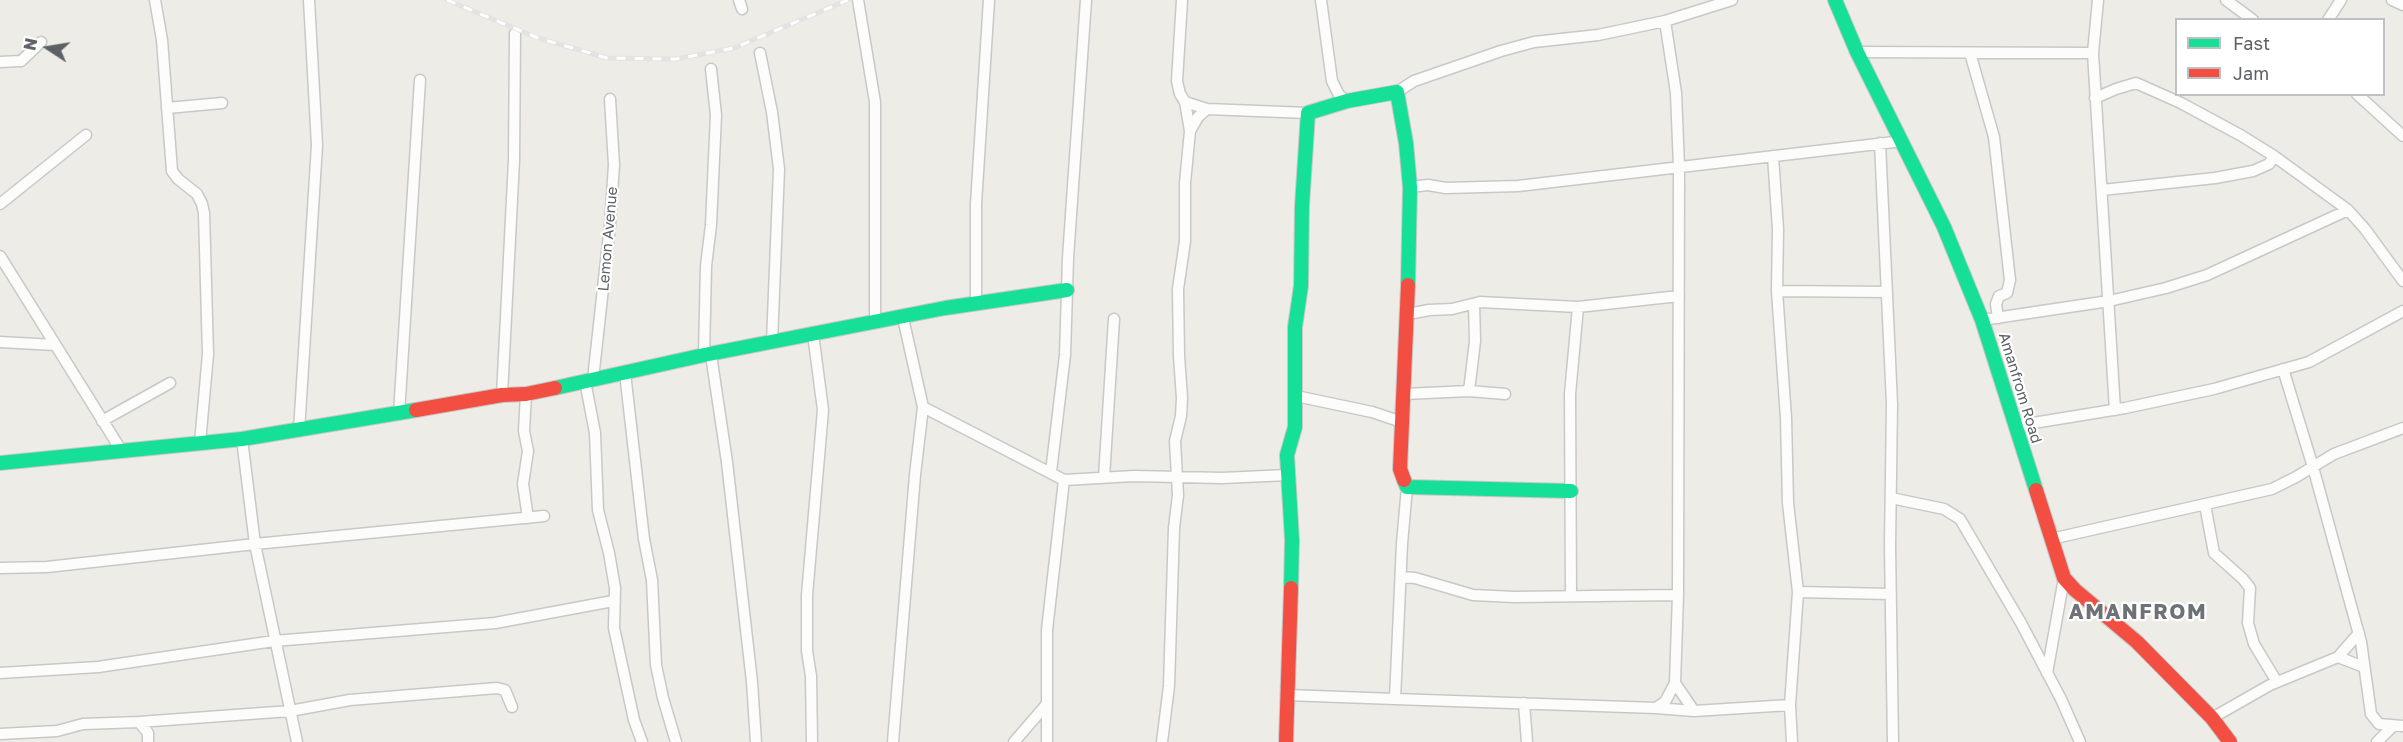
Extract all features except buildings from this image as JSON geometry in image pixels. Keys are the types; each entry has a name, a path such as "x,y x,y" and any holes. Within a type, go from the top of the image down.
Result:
{"street":[{"path":"155,0 162,40 173,174 197,194 204,213 208,354 200,444"},
{"path":"299,430 317,145 309,0"},
{"path":"858,0 875,102 875,323"},
{"path":"976,303 976,210 989,0"},
{"path":"1051,472 1062,392 1066,290 1086,0"},
{"path":"1162,742 1169,686 1177,476 1175,441 1181,416 1182,398 1178,289 1185,241 1185,183 1190,131 1185,102 1180,94 1177,81 1182,0"},
{"path":"1321,0 1332,81 1341,100"},
{"path":"1185,102 1207,109 1308,113 1341,100 1397,92 1414,81 1534,42 1598,35 1665,21 1732,0"},
{"name":"Amanfrom Road","path":"1835,0 1857,52 1944,227 1982,320 2064,578 2137,642 2212,718 2230,742"},
{"path":"2098,0 2092,53 2115,410"},
{"path":"2226,0 2250,18"},
{"path":"2329,18 2341,0"},
{"path":"2392,0 2403,4"},
{"path":"1656,708 1665,702 1675,683 1678,594 1679,167 1676,93 1665,21"},
{"path":"502,395 514,160 515,33"},
{"path":"0,62 21,61 41,42"},
{"path":"1857,52 2092,53"},
{"path":"760,53 772,112 779,169 772,342"},
{"path":"1970,53 1994,137 2010,280 2007,293 1999,296 1996,304 1998,318"},
{"path":"711,69 716,115 711,225 706,266 707,355 719,398 752,681 756,742"},
{"path":"399,414 420,80"},
{"path":"2095,98 2136,83 2209,117 2274,156 2348,210 2403,280"},
{"path":"1395,699 1407,487 1400,469 1408,314 1410,187 1406,143 1397,92"},
{"path":"2359,96 2402,133"},
{"name":"Lemon Avenue","path":"610,99 614,141 612,201 589,380 595,433 598,510 615,588 614,628 634,720 642,742"},
{"path":"167,108 222,103"},
{"path":"1190,131 1198,117 1207,109"},
{"path":"1286,742 1292,540 1287,455 1295,427 1295,327 1301,286 1302,206 1308,113"},
{"path":"0,204 86,135"},
{"path":"1410,187 1428,185 1463,188 1518,186 1903,141"},
{"path":"1880,143 1892,404 1890,594 1893,742"},
{"path":"1773,156 1779,229 1778,291 1786,418 1788,502 1798,592 1790,705 1792,742"},
{"path":"2102,190 2215,178 2253,171 2269,164 2274,156"},
{"path":"1982,320 2109,301 2166,288 2206,275 2348,210"},
{"path":"0,256 121,450"},
{"path":"0,463 242,439 502,395 526,394 813,334 976,303 1066,290"},
{"path":"1778,291 1887,292"},
{"path":"1408,314 1480,302 1578,307 1679,296"},
{"path":"1469,391 1475,334 1474,304"},
{"path":"1571,596 1570,394 1578,307"},
{"path":"2015,426 2115,410 2214,389 2309,362 2403,311"},
{"path":"893,742 915,475 923,407 903,318"},
{"path":"1104,477 1114,319"},
{"path":"812,742 811,676 807,651 807,596 823,410 813,334"},
{"path":"0,342 55,345"},
{"path":"2283,369 2359,633 2368,702 2374,720 2385,726 2398,726"},
{"path":"625,373 644,539 652,580 656,665 676,742"},
{"path":"102,421 170,382"},
{"path":"1405,394 1469,391 1505,394"},
{"path":"526,394 524,431 528,451 523,484 528,518"},
{"path":"1296,396 1372,412 1402,422"},
{"path":"923,407 1064,480 1104,477 1222,478 1288,475"},
{"path":"2051,540 2272,489 2334,454 2403,428"},
{"path":"242,439 255,544 297,742"},
{"path":"1047,742 1050,598 1064,480"},
{"path":"1407,487 1571,491"},
{"path":"1891,498 1944,509 1960,519 2021,622 2080,742"},
{"path":"2205,505 2214,553 2250,588 2248,623 2254,644 2277,682"},
{"path":"0,568 47,567 544,516"},
{"path":"1401,577 1415,578 1473,594 1514,597 1678,594"},
{"path":"2047,673 2064,578"},
{"path":"1798,592 1890,594"},
{"path":"0,673 98,667 274,641 495,623 613,601"},
{"path":"2212,718 2277,682 2338,657 2359,633"},
{"path":"2338,657 2364,667"},
{"path":"1675,683 1694,711"},
{"path":"0,734 57,736 83,724 290,711 350,700 497,688 505,690 512,706"},
{"path":"1287,695 1694,711 1790,705"},
{"path":"1524,703 1527,742"},
{"path":"1014,742 1046,705"},
{"path":"139,722 148,734 148,742"},
{"path":"2377,742 2398,726"}],"railway":[{"path":"447,0 538,38 607,58 676,59 734,48 848,0"}],"traffic: fast":[{"path":"1835,0 1857,52 1944,227 1982,320 2036,490"},
{"path":"1291,588 1292,540 1287,455 1295,427 1295,327 1301,286 1302,206 1308,113 1347,101 1397,92 1406,143 1410,187 1408,285"},
{"path":"555,388 704,355 945,308 1067,290"},
{"path":"0,463 242,439 416,410"},
{"path":"1404,480 1407,487 1571,491"}],"traffic: jam":[{"path":"1404,480 1400,469 1408,285"},
{"path":"416,410 555,388"},
{"path":"2036,490 2064,578 2137,642 2212,718 2230,742"},
{"path":"1286,742 1291,588"}],"district":[{"name":"AMANFROM","path":"2138,612"}]}
